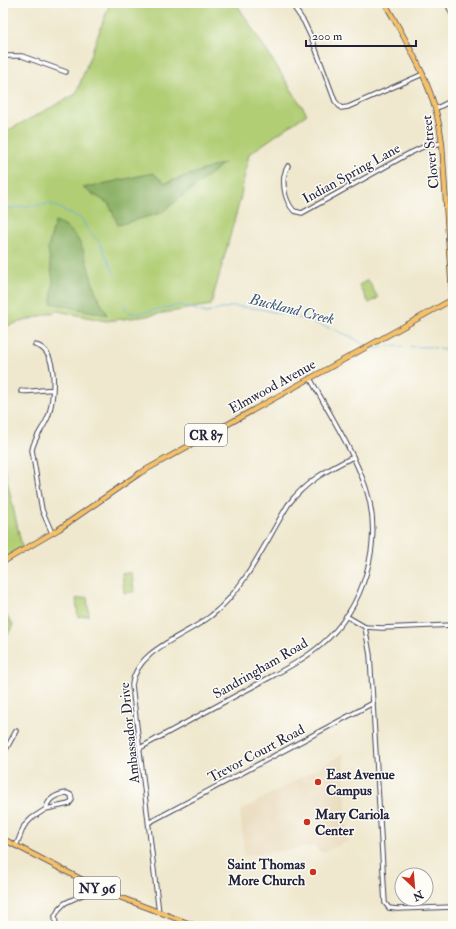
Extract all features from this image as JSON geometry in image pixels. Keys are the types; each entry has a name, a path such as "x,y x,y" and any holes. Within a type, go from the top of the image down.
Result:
{"main road":[{"name":"Clover Street","path":"385,3 423,74 437,108 450,220 453,310"},
{"name":"Elmwood Avenue","path":"3,562 52,533 140,473 453,299"},
{"name":"NY 96","path":"3,839 96,888 196,926"}],"street":[{"path":"291,3 309,31 335,101 341,108 348,107 423,74"},
{"path":"447,3 453,16"},
{"path":"3,56 22,56 66,72"},
{"path":"437,108 453,100"},
{"name":"Indian Spring Lane","path":"288,166 283,180 288,201 294,210 302,213 408,154 423,147 442,144"},
{"path":"35,345 44,349 50,358 52,390 48,416 33,444 32,450 44,518 52,533"},
{"name":"Sandringham Road","path":"140,748 297,663 321,645 346,616 357,599 365,579 373,536 368,496 353,457 310,378"},
{"path":"21,390 28,392 38,389 52,390"},
{"name":"Ambassador Drive","path":"159,913 150,822 132,685 134,675 142,663 154,650 200,624 218,610 239,586 288,505 297,494 323,473 353,457"},
{"path":"346,616 365,627 382,628 453,625"},
{"path":"365,627 370,655 385,903 389,908 397,909 453,907"},
{"name":"Trevor Court Road","path":"150,822 373,703"},
{"path":"3,755 16,731"},
{"path":"16,846 26,823 46,809 68,804 72,800 71,795 67,792 56,795 46,806 46,809"},
{"path":"56,926 55,916 62,906 96,888"}],"shaded area":[{"name":"East Avenue Campus","path":"343,754 348,841 324,853 317,851 315,846 244,856 240,811"}],"green space":[{"path":"110,3 236,3 307,114 249,154 240,200 211,305 106,321 58,311 3,327 3,133 76,94"},
{"path":"224,163 161,213 118,225 109,204 83,188 153,173 165,183"},
{"path":"55,222 65,226 78,239 85,256 94,288 107,315 51,303 53,281 48,248"},
{"path":"368,280 378,298 369,303 359,285"},
{"path":"3,462 22,547 3,559"},
{"path":"122,573 132,573 134,592 124,593"},
{"path":"87,597 89,615 78,617 76,599"},
{"path":"3,610 13,625 3,643"}],"waterway":[{"name":"Buckland Creek","path":"3,211 9,208 51,204 82,219 88,231 99,241 115,275"},
{"name":"Buckland Creek","path":"124,303 126,311 135,314 181,305 206,313 234,306 261,309 303,319 335,330 352,337 364,345"},
{"name":"Buckland Creek","path":"387,346 430,347 450,351"},
{"name":"Buckland Creek","path":"372,348 377,349 383,347"}],"place":[{"name":"East Avenue Campus","path":"318,782"},
{"name":"Mary Cariola Center","path":"307,822"},
{"name":"Saint Thomas More Church","path":"313,872"}]}
